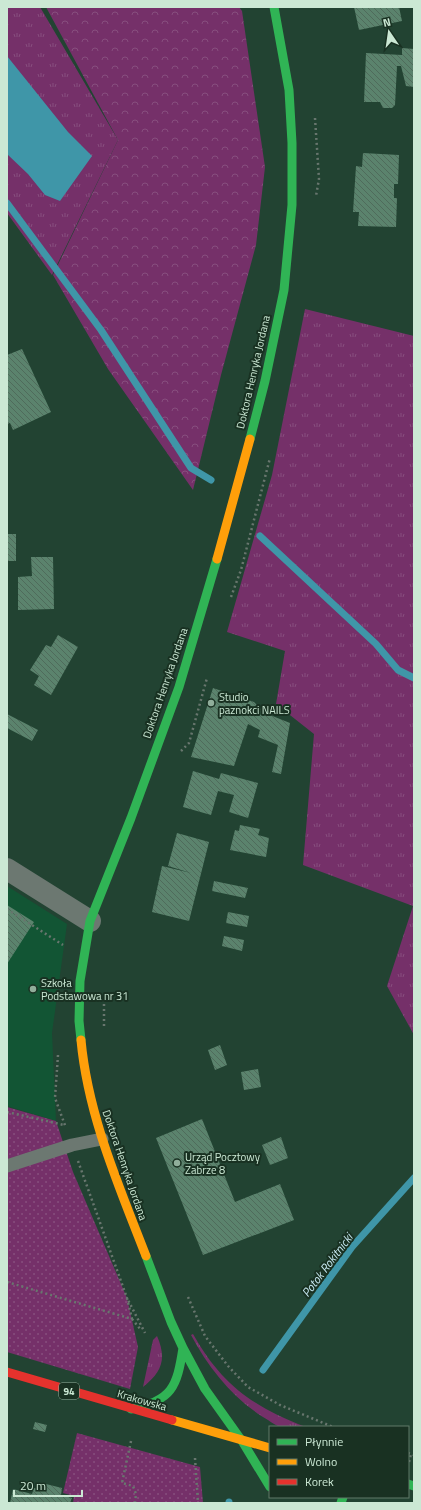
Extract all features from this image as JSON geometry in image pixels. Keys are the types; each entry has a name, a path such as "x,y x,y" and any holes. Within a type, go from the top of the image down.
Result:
{"street":[{"name":"Doktora Henryka Jordana","path":"269,1484 242,1441 205,1389 183,1348 157,1287 96,1122 83,1063 79,1021 80,981 90,921 131,818 183,672 240,478 265,381 284,290 292,205 292,143 289,90 274,7"},
{"path":"7,869 90,921"},
{"path":"131,1410 146,1406 169,1393 179,1374 183,1348"},
{"name":"Krakowska","path":"7,1372 131,1410 269,1448"}],"lane":[{"path":"7,1166 72,1145 102,1139"}],"path":[{"path":"104,1000 104,1031"},
{"path":"7,1112 65,1125"},
{"path":"7,1282 132,1319 144,1333 127,1298 132,1319"},
{"path":"186,1292 205,1336 228,1366 248,1387 280,1405 331,1426"},
{"path":"131,1442 122,1483 133,1486 136,1494 135,1503"},
{"path":"195,1458 198,1503"}],"shaded area":[{"name":"Szkoła Podstawowa nr 31","path":"7,886 67,924 52,1033 56,1121 7,1106"}],"green space":[{"path":"7,7 40,7 118,140 52,275 7,213"},
{"path":"46,7 239,7 242,11 265,167 256,245 221,375 193,490 108,369 53,275 118,140"},
{"path":"305,309 414,336 414,1035 387,986 413,906 303,865 314,734 276,704 285,651 227,632 272,475"},
{"path":"7,1107 56,1121 73,1172 127,1298 138,1347 130,1389 7,1352"},
{"path":"193,1334 215,1367 240,1392 270,1411 304,1426 278,1426 256,1412 234,1394 224,1383 206,1360 191,1335"},
{"path":"157,1336 162,1352 161,1364 155,1376 143,1387 153,1340"},
{"path":"77,1433 200,1467 203,1503 73,1503 74,1496 63,1493"}],"water":[{"path":"7,56 68,132 92,156 60,201 45,195 28,174 7,154"}],"building":[{"path":"354,7 399,7 402,21 359,30"},
{"path":"402,48 414,49 414,87 406,86 401,66 397,66 395,105 392,108 383,108 380,102 364,102 366,53 402,55"},
{"path":"363,153 399,155 398,184 394,184 394,198 397,198 396,227 358,226 359,212 353,212 356,166 362,167"},
{"path":"22,349 51,412 13,430 10,423 7,424 7,355"},
{"path":"7,534 16,534 16,561 7,561"},
{"path":"31,557 53,557 54,609 18,610 18,577 32,576"},
{"path":"58,635 78,647 51,695 34,685 39,676 30,670 46,645 51,647"},
{"path":"213,688 254,702 265,713 290,723 281,774 272,772 278,745 258,737 260,730 248,724 234,766 191,757"},
{"path":"7,714 38,730 32,741 7,728"},
{"path":"193,771 219,779 221,773 258,783 248,818 229,812 234,795 218,791 211,815 183,807"},
{"path":"240,825 260,829 258,835 269,838 266,857 230,850 235,830 239,831"},
{"path":"177,833 209,842 189,921 152,912 162,866 191,873 168,866"},
{"path":"214,881 248,888 245,898 212,891"},
{"path":"7,905 34,922 7,964"},
{"path":"228,912 249,916 247,927 226,923"},
{"path":"224,936 244,940 242,951 222,946"},
{"path":"220,1045 227,1065 215,1070 208,1050"},
{"path":"258,1069 261,1087 244,1090 241,1072"},
{"path":"202,1119 235,1202 280,1184 294,1220 203,1255 156,1138"},
{"path":"281,1137 288,1158 270,1165 262,1145"},
{"path":"35,1422 47,1425 45,1432 33,1429"},
{"path":"46,1484 62,1488 61,1495 72,1498 70,1503 10,1503 13,1489 32,1494 34,1488 44,1490"}],"waterway":[{"path":"7,203 101,330 191,468 211,480"},
{"path":"260,536 376,644 398,670 414,678"},
{"name":"Potok Rokitnicki","path":"263,1370 352,1247 414,1178"}],"traffic: fast":[{"path":"250,439 265,381 284,290 292,205 292,143 289,90 274,7"},
{"path":"81,1040 79,1021 80,981 90,921 131,818 179,687 217,559"},
{"path":"146,1256 171,1322 183,1348 205,1389 242,1441 269,1485"},
{"path":"131,1409 156,1402 170,1390 178,1373 183,1348"},
{"path":"409,1484 414,1486"},
{"path":"341,1503 343,1498"}],"traffic: slow":[{"path":"217,559 250,439"},
{"path":"81,1040 90,1096 106,1150 146,1256"},
{"path":"172,1420 269,1448"}],"traffic: jam":[{"path":"7,1372 172,1420"}],"place":[{"name":"Studio paznokci NAILS","path":"211,703"},
{"name":"Szkoła Podstawowa nr 31","path":"33,989"},
{"name":"Urząd Pocztowy Zabrze 8","path":"177,1163"}]}
